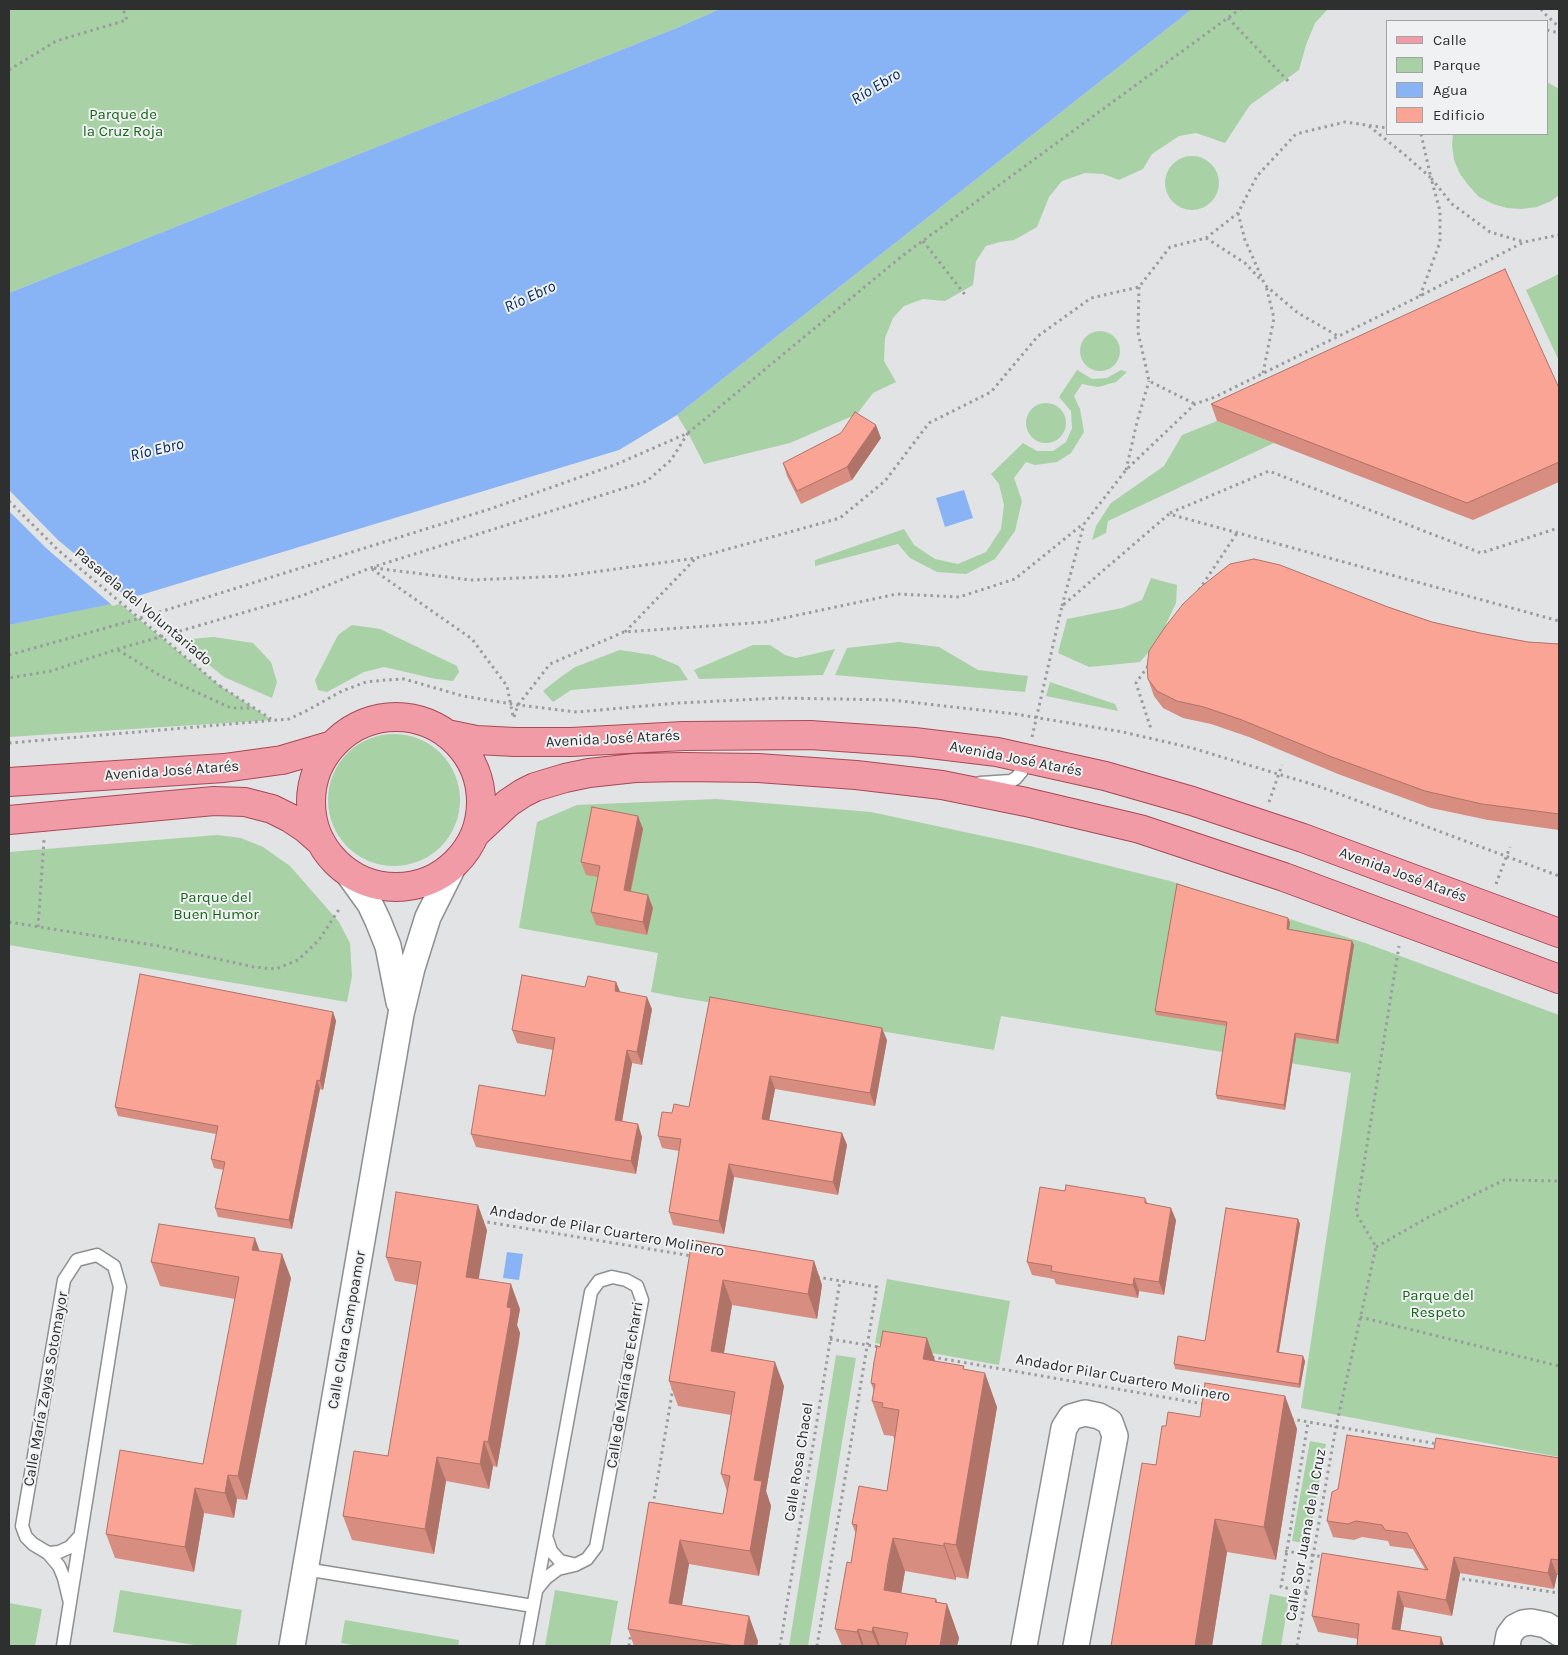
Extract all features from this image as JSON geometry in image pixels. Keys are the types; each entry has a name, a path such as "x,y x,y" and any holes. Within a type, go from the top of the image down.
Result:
{"main road":[{"path":"9,820 214,801 245,802 272,809 290,818 320,842 332,858 347,872 364,881 382,886 402,887 421,884 439,876 454,865 466,851 475,834 481,807 478,779 466,753 447,734 429,724 409,718 388,718 362,725 349,732 333,745 323,759 316,774 311,809 314,826 320,842"},
{"name":"Avenida José Atarés","path":"447,734 476,740 515,742 570,742 684,736 810,735 914,742 997,752 1105,776 1201,804 1303,838 1559,933"},
{"name":"Avenida José Atarés","path":"9,782 224,768 282,760 333,745"},
{"name":"Avenida José Atarés","path":"475,834 508,803 535,788 565,778 589,773 635,768 758,768 856,775 942,785 1026,802 1140,829 1248,864 1559,979"}],"street":[{"name":"Calle Clara Campoamor","path":"292,1646 402,1014 412,968 428,917 454,865"},
{"name":"Calle Clara Campoamor","path":"347,872 370,904 388,946 402,1014"},
{"path":"1024,1646 1064,1428 1071,1417 1085,1413 1098,1416 1110,1422 1115,1436 1076,1646"},
{"path":"1507,1646 1509,1635 1515,1627 1523,1623 1531,1622 1546,1626 1559,1633"}],"lane":[{"path":"942,785 1011,781 1021,772 1026,759"},
{"name":"Calle María Zayas Sotomayor","path":"63,1646 70,1603 80,1536 120,1287 114,1266 97,1255 77,1260 64,1280 22,1526 26,1537 33,1544 48,1553 59,1566 70,1603"},
{"name":"Calle de María de Echarri","path":"526,1646 591,1292 599,1281 612,1277 626,1280 637,1286 642,1300 596,1548 587,1559 575,1565 558,1569 546,1578 537,1589"},
{"path":"48,1553 59,1552 70,1547 80,1536"},
{"path":"546,1537 551,1551 560,1561 575,1565"},
{"path":"305,1569 533,1606"}],"path":[{"path":"9,70 56,41 126,20 123,9"},
{"path":"9,654 134,620 493,508 617,464 688,433 902,256 1240,9"},
{"path":"1541,9 1559,27"},
{"path":"1228,18 1290,83"},
{"path":"1126,470 1136,422 1148,381 1138,332 1139,287 1170,247 1206,238 1238,212 1257,176 1296,134 1345,122 1386,128"},
{"path":"1368,125 1431,178 1452,204 1490,232 1524,242"},
{"path":"1420,296 1440,242 1440,211 1421,135"},
{"path":"1238,212 1245,240 1265,285 1274,318 1263,373"},
{"path":"370,568 472,639 507,686 514,717 518,706 550,664 624,632 765,622 897,594 959,597 1015,579 1084,524 1126,470 1195,404 1215,397 1338,337 1524,242 1559,235"},
{"path":"1206,238 1245,263 1265,285 1298,313 1338,337"},
{"path":"923,241 966,296"},
{"path":"370,568 471,580 565,576 696,558 840,518 885,481 929,423 990,392 1038,336 1090,298 1139,287"},
{"path":"1148,381 1195,404"},
{"path":"9,678 51,671 118,649 304,595 370,568 647,481 671,460 688,433"},
{"path":"1062,606 1169,514 1269,471 1481,553 1555,529 1559,530"},
{"name":"Pasarela del Voluntariado","path":"9,500 58,550 220,686 272,720 9,743"},
{"path":"1169,514 1559,621"},
{"path":"1026,759 1062,606 1084,524"},
{"path":"1195,596 1238,533"},
{"path":"624,632 696,558"},
{"path":"118,649 159,675 231,708 252,708"},
{"path":"1151,730 1136,683 1152,659"},
{"path":"1271,798 1282,765"},
{"path":"38,927 44,837"},
{"path":"1496,882 1510,847"},
{"path":"9,922 159,946 254,967 276,969 298,960 319,940 340,908"},
{"path":"1403,921 1356,1213 1376,1247 1427,1218 1504,1180 1559,1182"},
{"name":"Andador de Pilar Cuartero Molinero","path":"476,1220 695,1257"},
{"name":"Calle Sor Juana de la Cruz","path":"1297,1646 1336,1427 1376,1247"},
{"path":"811,1276 877,1288 817,1646"},
{"name":"Calle Rosa Chacel","path":"780,1646 840,1281"},
{"path":"1360,1317 1559,1366"},
{"path":"830,1339 886,1349"},
{"name":"Andador Pilar Cuartero Molinero","path":"924,1355 1211,1405"},
{"path":"652,1510 674,1383"},
{"path":"1289,1419 1443,1445"},
{"path":"1307,1592 1280,1587 1308,1422"},
{"path":"1286,1551 1332,1558"},
{"path":"1448,1576 1559,1593"},
{"path":"629,1646 632,1627"}],"green space":[{"name":"Parque de la Cruz Roja","path":"9,9 720,9 679,27 9,293"},
{"path":"1192,9 1328,9 1315,23 1299,70 1250,105 1225,143 1196,133 1179,136 1152,154 1143,169 1119,180 1103,174 1085,173 1062,181 1049,197 1037,227 1014,240 986,246 976,261 973,285 945,301 923,299 904,306 893,318 885,338 884,361 896,382 873,393 857,414 790,443 704,464 677,415"},
{"path":"1548,83 1559,89 1559,195 1551,201 1537,207 1522,209 1507,208 1479,197 1460,174 1454,160 1453,135 1548,135"},
{"path":"1187,156 1197,156 1207,160 1215,168 1219,183 1215,198 1207,206 1197,210 1187,210 1177,206 1169,198 1165,188 1165,178 1169,168 1177,160"},
{"path":"1559,274 1559,361 1526,290"},
{"path":"1100,331 1114,337 1120,351 1114,365 1100,371 1086,365 1080,351 1086,337"},
{"path":"1077,370 1092,379 1107,378 1121,370 1127,372 1116,382 1098,387 1082,384 1074,396 1080,409 1084,432 1071,453 1057,462 1035,465 1026,462 1014,478 1022,501 1015,531 995,559 966,574 937,572 910,558 898,544 815,566 815,560 904,529 914,545 935,559 958,564 986,552 1001,529 1004,505 999,484 991,474 1023,443 1037,451 1053,451 1066,442 1072,428 1071,411 1059,397"},
{"path":"1046,403 1060,409 1066,423 1060,437 1046,443 1032,437 1026,423 1032,409"},
{"path":"1217,421 1274,443 1108,521 1106,533 1092,540 1096,526 1111,503 1164,466 1182,435"},
{"path":"1151,578 1177,585 1176,603 1158,641 1140,662 1089,667 1058,653 1067,619 1122,608 1142,600"},
{"path":"118,602 220,686 272,720 9,737 9,625"},
{"path":"352,625 380,629 457,666 459,672 453,681 384,667 364,672 327,692 318,690 315,680 338,635"},
{"path":"214,637 253,643 271,662 277,682 272,698 224,677 178,640"},
{"path":"899,642 939,647 978,670 1028,676 1025,692 835,675 847,648"},
{"path":"753,645 770,645 785,655 796,658 835,649 823,675 699,679 694,670"},
{"path":"620,650 653,655 679,666 688,680 571,690 553,702 543,691 575,667"},
{"path":"1050,682 1115,704 1118,711 1046,696"},
{"path":"394,734 407,735 419,739 441,753 455,775 459,787 459,813 455,825 441,847 419,861 407,865 394,866 381,865 369,861 347,847 333,825 329,813 328,800 329,787 333,775 347,753 369,739 381,735"},
{"name":"Parque del Respeto","path":"716,799 871,812 1030,846 1170,881 1368,944 1559,1015 1559,1457 1301,1408 1351,1073 1001,1016 994,1050 677,997 651,992 658,953 519,928 537,822 577,805"},
{"name":"Parque del Buen Humor","path":"217,835 241,838 263,847 290,866 339,922 350,943 352,976 347,1002 9,945 9,852"},
{"path":"887,1279 1010,1301 999,1365 875,1343"},
{"path":"836,1355 856,1358 808,1646 789,1646"},
{"path":"1310,1441 1326,1444 1308,1544 1292,1541"},
{"path":"120,1590 242,1610 236,1646 201,1646 113,1632"},
{"path":"555,1590 618,1601 610,1646 545,1646"},
{"path":"1270,1594 1289,1598 1281,1646 1261,1646"},
{"path":"9,1603 42,1609 35,1646 9,1646"},
{"path":"345,1620 459,1640 458,1646 358,1646 341,1643"}],"water":[{"name":"Río Ebro","path":"720,9 1192,9 677,415 619,450 111,604 9,625 9,293 679,27"},
{"path":"964,490 973,518 945,527 936,498"},
{"path":"507,1252 523,1254 519,1280 503,1278"}],"pier":[{"path":"9,490 58,540 130,600 113,606 46,548 9,511"}],"building":[{"path":"1505,269 1559,388 1559,462 1467,503 1211,404"},
{"path":"855,412 876,425 847,467 797,491 783,463 841,433"},
{"path":"1254,559 1280,565 1432,622 1528,642 1559,644 1559,814 1482,804 1425,791 1332,757 1242,720 1204,707 1177,701 1157,691 1148,679 1149,651 1165,627 1183,604 1230,564"},
{"path":"592,807 638,816 624,890 648,895 643,922 591,912 600,866 581,862"},
{"path":"1177,884 1288,918 1287,929 1352,941 1336,1040 1295,1033 1284,1105 1216,1095 1227,1022 1155,1011"},
{"path":"140,974 333,1012 320,1081 317,1080 289,1220 215,1208 225,1162 211,1159 218,1126 115,1107"},
{"path":"522,975 585,987 588,976 616,982 615,991 647,997 637,1052 627,1050 615,1120 638,1124 631,1161 471,1134 479,1085 545,1096 555,1038 512,1030"},
{"path":"710,997 882,1028 870,1093 770,1076 762,1119 842,1133 833,1182 729,1164 719,1221 669,1212 681,1139 658,1136 662,1112 672,1113 674,1104 689,1107"},
{"path":"1066,1185 1145,1198 1145,1203 1171,1208 1159,1282 1134,1278 1133,1285 1051,1271 1052,1266 1027,1262 1040,1187 1065,1191"},
{"path":"396,1192 478,1205 466,1277 511,1284 507,1307 511,1308 510,1317 488,1442 484,1441 480,1464 437,1457 425,1529 343,1516 354,1451 388,1456 421,1262 386,1257"},
{"path":"1226,1208 1298,1219 1277,1352 1303,1356 1299,1384 1174,1364 1178,1336 1205,1341"},
{"path":"159,1224 255,1238 252,1250 282,1254 238,1476 228,1475 225,1493 195,1488 185,1547 106,1534 120,1450 203,1464 239,1277 151,1262"},
{"path":"692,1240 814,1261 808,1294 723,1280 711,1351 775,1362 754,1480 762,1481 750,1551 680,1540 669,1603 749,1616 744,1646 628,1629 649,1502 723,1514 730,1476 721,1474 735,1392 669,1381"},
{"path":"883,1331 927,1338 923,1359 964,1366 963,1369 985,1373 956,1545 944,1543 944,1546 893,1538 888,1563 884,1590 936,1599 935,1602 947,1604 940,1646 905,1646 908,1633 873,1627 872,1632 858,1629 857,1632 835,1629 847,1562 851,1563 857,1525 852,1524 859,1486 887,1491 899,1410 882,1407 883,1403 872,1401 875,1384 871,1383 874,1362 877,1346 880,1347"},
{"path":"1205,1383 1285,1396 1264,1527 1215,1519 1195,1646 1111,1646 1142,1463 1156,1465 1162,1426 1166,1426 1168,1412 1200,1417"},
{"path":"1347,1435 1434,1449 1436,1438 1559,1458 1559,1560 1551,1559 1548,1573 1454,1557 1446,1600 1398,1591 1392,1629 1441,1637 1440,1646 1357,1646 1359,1624 1312,1616 1322,1553 1428,1570 1407,1533 1385,1530 1382,1525 1356,1521 1348,1524 1327,1521 1332,1492 1338,1489"}]}
